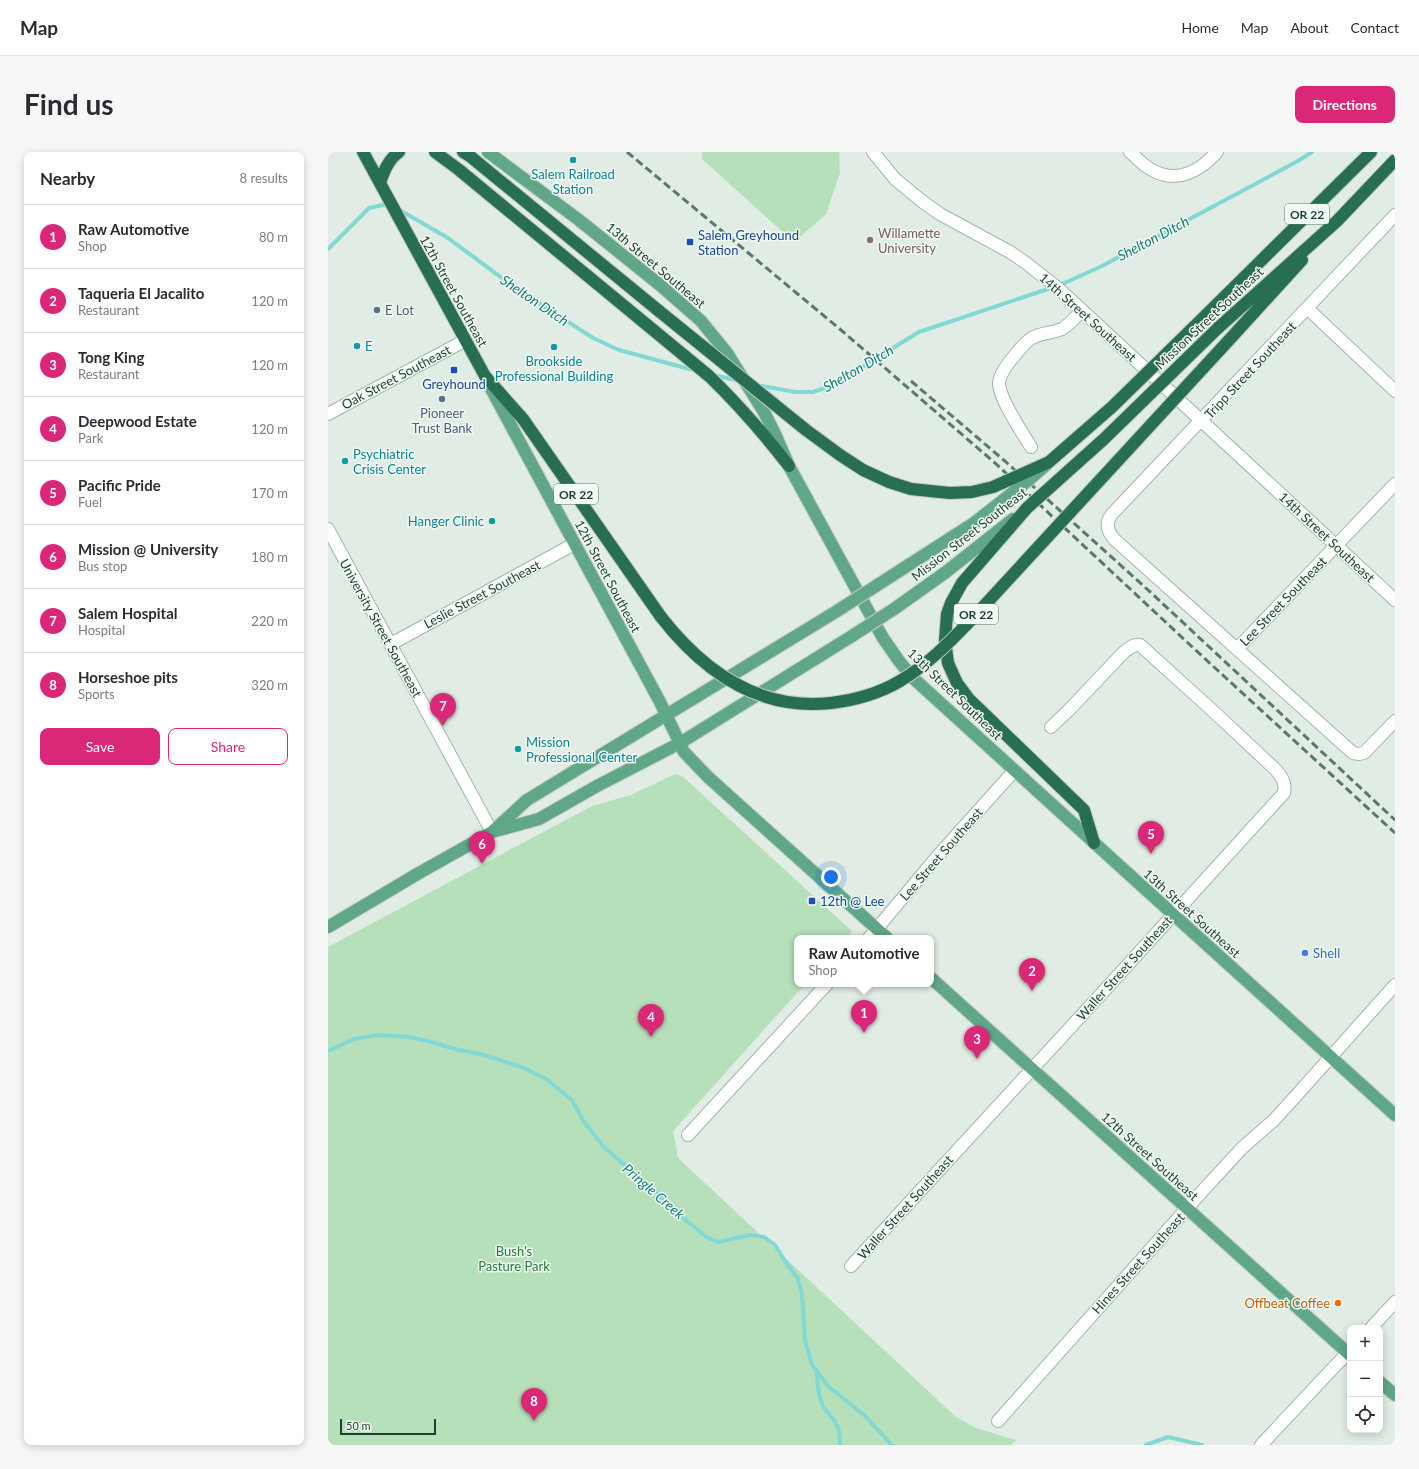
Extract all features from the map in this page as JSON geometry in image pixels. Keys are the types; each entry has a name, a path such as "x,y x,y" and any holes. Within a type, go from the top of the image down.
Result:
{"highway":[{"name":"12th Street Southeast","path":"363,152 464,341 485,376"},
{"path":"381,185 384,170 398,152"},
{"path":"435,152 458,169 708,376 729,395 789,466"},
{"name":"Mission Street Southeast","path":"1049,462 1112,407 1371,152"},
{"name":"OR 22","path":"467,154 811,434 840,456 863,470 889,482 911,489 950,493 972,492 993,487 1049,462"},
{"name":"Mission Street Southeast","path":"1094,843 1084,810 969,699 957,683 948,663 944,640 947,614 951,603 962,583 992,542 1027,508 1104,439 1218,328 1337,220 1395,160"},
{"name":"OR 22","path":"485,376 523,419 661,617 673,632 702,661 721,676 767,698 788,703 810,705 852,701 877,692 899,681 924,665 939,652 976,614 1266,300 1337,220"}],"main road":[{"name":"13th Street Southeast","path":"488,152 579,220 681,302 701,321 727,353 760,405 789,466 883,638 913,678 1395,1115"},
{"name":"12th Street Southeast","path":"485,376 684,752 708,777 873,934"},
{"name":"Mission Street Southeast","path":"328,927 492,832 527,800 838,611 974,523 1049,462"},
{"name":"Mission Street Southeast","path":"492,832 539,819 597,786 680,743 894,609 992,542"},
{"name":"12th Street Southeast","path":"934,981 1347,1351"},
{"path":"1383,1385 1395,1395"}],"street":[{"name":"14th Street Southeast","path":"873,152 895,179 923,202 940,214 1010,252 1039,272 1395,600"},
{"path":"1130,152 1152,170 1173,176 1185,175 1207,162 1217,152"},
{"name":"Tripp Street Southeast","path":"1237,649 1114,539 1107,525 1109,517 1202,421 1395,215"},
{"path":"1031,447 1008,409 999,383 1000,377 1009,362 1026,343 1037,335 1060,330 1066,326 1079,308"},
{"path":"1307,308 1395,391"},
{"name":"Oak Street Southeast","path":"328,414 464,341"},
{"name":"Lee Street Southeast","path":"1237,649 1395,484"},
{"name":"University Street Southeast","path":"328,529 492,832"},
{"name":"Leslie Street Southeast","path":"390,644 574,544"},
{"name":"Waller Street Southeast","path":"851,1266 1284,792 1285,788 1282,776 1276,770 1143,648 1136,645 1129,647 1068,712 1050,727"},
{"path":"1237,649 1353,752 1359,754 1364,753 1395,721"},
{"name":"Lee Street Southeast","path":"873,934 936,858 1014,771"},
{"name":"Hines Street Southeast","path":"998,1421 1242,1148 1274,1120 1290,1103 1395,985"},
{"path":"688,1135 824,987"},
{"path":"1374,1325 1395,1302"},
{"path":"1261,1445 1347,1355"}],"green space":[{"path":"702,152 839,152 840,173 826,214 794,242 702,159"},
{"name":"Bush's Pasture Park","path":"675,774 682,776 852,931 849,935 794,935 794,987 802,987 673,1131 678,1158 956,1417 976,1428 1016,1440 1011,1445 328,1445 328,947 592,806 631,795"}],"waterway":[{"name":"Shelton Ditch","path":"756,385 795,392 813,392 833,385 919,332 1060,285 1100,267 1298,161 1312,152"},
{"name":"Shelton Ditch","path":"328,249 369,208 383,205 390,206"},
{"name":"Shelton Ditch","path":"398,209 448,238 514,287 593,338 619,350 697,371"},
{"name":"Shelton Ditch","path":"713,375 740,381"},
{"name":"Pringle Creek","path":"328,1051 354,1039 378,1035 408,1037 484,1055 521,1067 546,1079 572,1100 584,1122 604,1147 657,1193 672,1209 708,1238 718,1242 750,1235 764,1237 775,1245 798,1279 802,1295 805,1340 812,1365 829,1387 864,1415 892,1445"},
{"path":"817,1373 820,1398 826,1411 837,1426 840,1434 840,1445"},
{"name":"Pringle Creek","path":"1146,1445 1168,1437 1202,1445"}],"railway":[{"path":"627,152 841,330 995,463 1395,833"},
{"path":"911,381 1006,462 1147,589 1395,820"}],"place":[{"name":"Salem Railroad Station","path":"573,160"},
{"name":"Willamette University","path":"870,240"},
{"name":"Salem Greyhound Station","path":"690,242"},
{"name":"E Lot","path":"377,310"},
{"name":"E","path":"357,346"},
{"name":"Brookside Professional Building","path":"554,347"},
{"name":"Greyhound","path":"454,370"},
{"name":"Pioneer Trust Bank","path":"442,399"},
{"name":"Psychiatric Crisis Center","path":"345,461"},
{"name":"Hanger Clinic","path":"492,521"},
{"name":"Salem Hospital","path":"443,726"},
{"name":"Mission Professional Center","path":"518,749"},
{"name":"Pacific Pride","path":"1151,854"},
{"name":"Mission @ University","path":"482,864"},
{"name":"12th @ Lee","path":"812,901"},
{"name":"Shell","path":"1305,953"},
{"name":"Taqueria El Jacalito","path":"1032,991"},
{"name":"Raw Automotive","path":"864,1033"},
{"name":"Deepwood Estate","path":"651,1037"},
{"name":"Tong King","path":"977,1059"},
{"name":"Offbeat Coffee","path":"1338,1303"},
{"name":"Horseshoe pits","path":"534,1421"}]}
